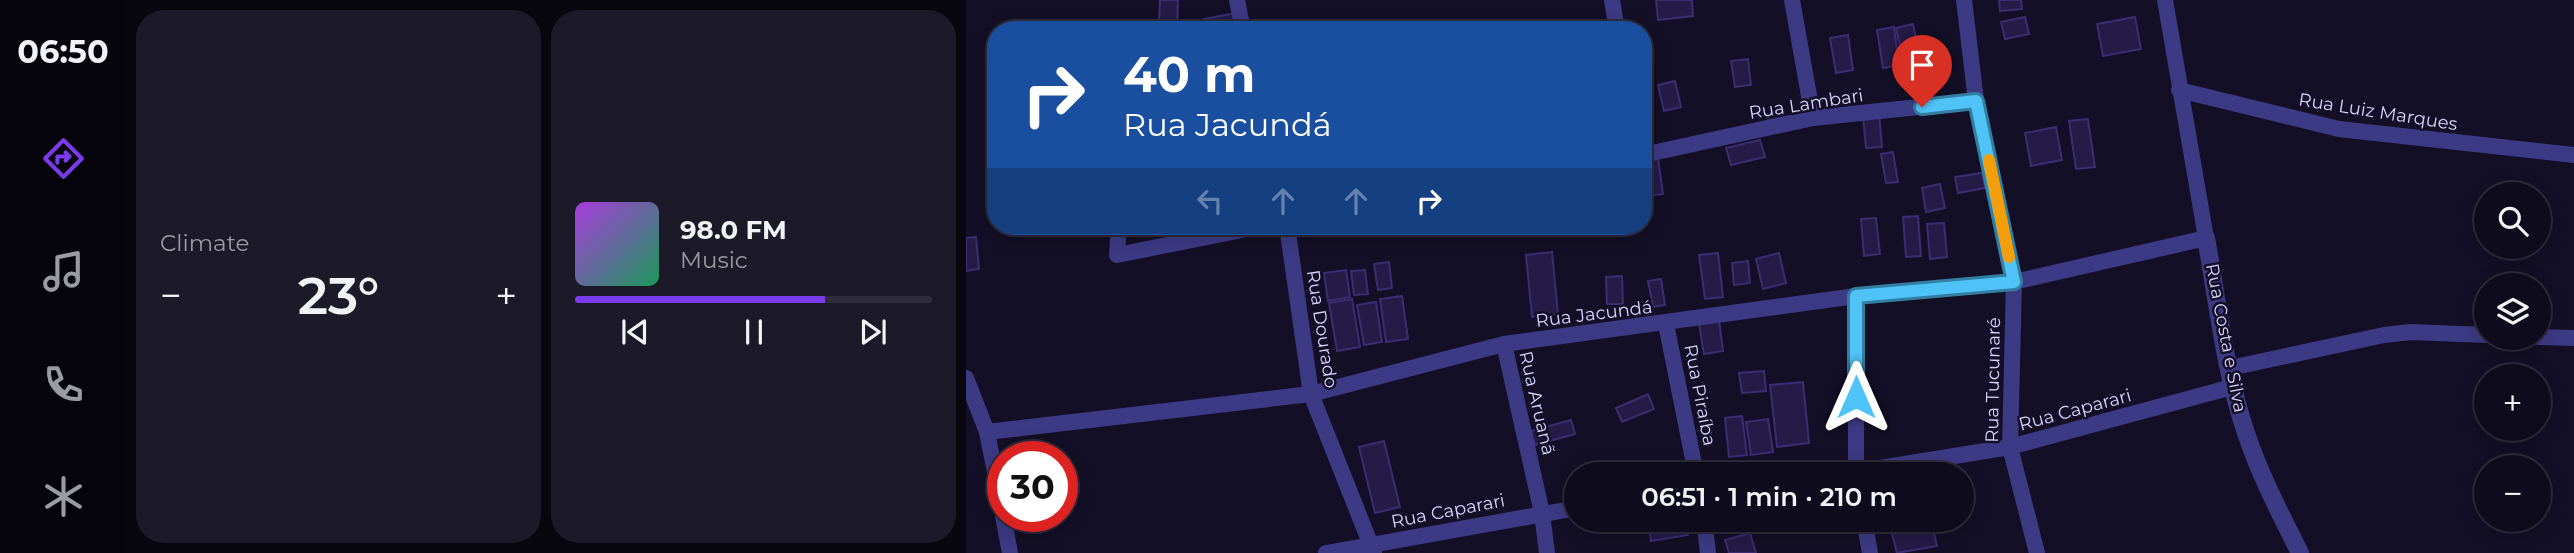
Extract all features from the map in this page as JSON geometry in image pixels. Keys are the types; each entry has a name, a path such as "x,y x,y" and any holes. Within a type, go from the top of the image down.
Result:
{"street":[{"path":"1237,0 1241,21"},
{"path":"1612,0 1616,21"},
{"path":"1792,0 1813,118"},
{"name":"Rua Tucunaré","path":"1964,0 1976,101 2014,282 2010,447 2038,553"},
{"path":"2165,0 2206,238"},
{"name":"Rua Luiz Marques","path":"2179,90 2339,129 2574,155"},
{"name":"Rua Lambari","path":"1652,153 1813,118 1976,101"},
{"path":"1118,235 1117,255 1217,235"},
{"name":"Rua Dourado","path":"1288,235 1311,394 1373,549"},
{"name":"Rua Jacundá","path":"988,432 1311,394 1504,344 1856,296 2014,282 2206,238"},
{"name":"Rua Costa e Silva","path":"2206,238 2232,387 2262,478 2300,553"},
{"path":"1851,462 1856,296"},
{"name":"Rua Piraíba","path":"1666,324 1694,462"},
{"path":"2230,368 2384,335 2411,332 2474,334"},
{"path":"2551,337 2574,338"},
{"name":"Rua Aruanã","path":"1504,344 1542,513 1547,553"},
{"path":"966,378 990,441"},
{"name":"Rua Caparari","path":"1922,462 2010,447 2232,387"},
{"name":"Rua Caparari","path":"1326,553 1373,549 1564,510"},
{"path":"1006,532 1010,553"},
{"path":"1705,532 1708,553"},
{"path":"1866,532 1870,553"}],"building":[{"path":"1160,0 1178,0 1177,21 1159,21"},
{"path":"1656,0 1692,0 1693,16 1658,20"},
{"path":"1999,0 2021,0 2022,9 2000,11"},
{"path":"1236,13 1238,21 1205,21"},
{"path":"2025,17 2029,34 2005,39 2001,22"},
{"path":"2135,17 2141,49 2103,56 2097,24"},
{"path":"1913,24 1922,67 1905,70 1896,28"},
{"path":"1894,27 1899,65 1883,68 1877,30"},
{"path":"1848,35 1853,70 1836,73 1830,38"},
{"path":"1748,59 1751,85 1735,87 1731,61"},
{"path":"1675,81 1681,107 1664,111 1658,85"},
{"path":"1879,114 1882,147 1866,148 1863,116"},
{"path":"2088,119 2095,167 2076,169 2069,121"},
{"path":"2056,127 2062,160 2031,166 2025,133"},
{"path":"1760,140 1765,157 1731,165 1726,148"},
{"path":"1893,152 1898,182 1886,183 1881,154"},
{"path":"1658,158 1663,194 1652,195 1652,159"},
{"path":"1982,173 1985,188 1958,193 1955,177"},
{"path":"1940,184 1945,208 1926,212 1922,188"},
{"path":"1918,216 1921,256 1906,257 1903,217"},
{"path":"1876,218 1880,254 1864,256 1861,219"},
{"path":"1944,223 1947,257 1930,259 1927,224"},
{"path":"976,237 979,269 966,271 966,238"},
{"path":"1552,252 1558,314 1532,317 1526,255"},
{"path":"1718,253 1723,297 1705,299 1699,255"},
{"path":"1779,253 1786,283 1763,289 1756,259"},
{"path":"1748,261 1750,283 1734,285 1732,263"},
{"path":"1389,262 1392,288 1378,290 1374,264"},
{"path":"1346,270 1350,297 1328,301 1324,273"},
{"path":"1365,270 1368,294 1354,295 1351,271"},
{"path":"1622,276 1623,304 1607,304 1606,277"},
{"path":"1661,279 1665,305 1653,307 1648,281"},
{"path":"1402,296 1408,339 1386,342 1380,299"},
{"path":"1352,299 1360,347 1337,351 1329,303"},
{"path":"1376,302 1382,342 1364,345 1357,305"},
{"path":"1719,321 1723,351 1704,354 1699,324"},
{"path":"1764,371 1766,391 1742,393 1739,373"},
{"path":"1803,382 1809,443 1777,447 1770,385"},
{"path":"1648,394 1654,409 1622,422 1616,408"},
{"path":"1742,416 1747,455 1729,457 1725,418"},
{"path":"1768,419 1773,452 1751,455 1746,422"},
{"path":"1571,420 1575,434 1535,445 1531,431"},
{"path":"1384,441 1400,507 1375,513 1359,447"},
{"path":"1650,532 1688,532 1688,535 1651,541"},
{"path":"1934,532 1937,546 1897,553 1892,534"},
{"path":"1750,533 1756,553 1729,553 1725,540"}],"slow traffic":[{"path":"1989,160 2009,257"}],"route":[{"path":"1856,397 1856,296 2014,282 1976,101 1922,107"}]}
